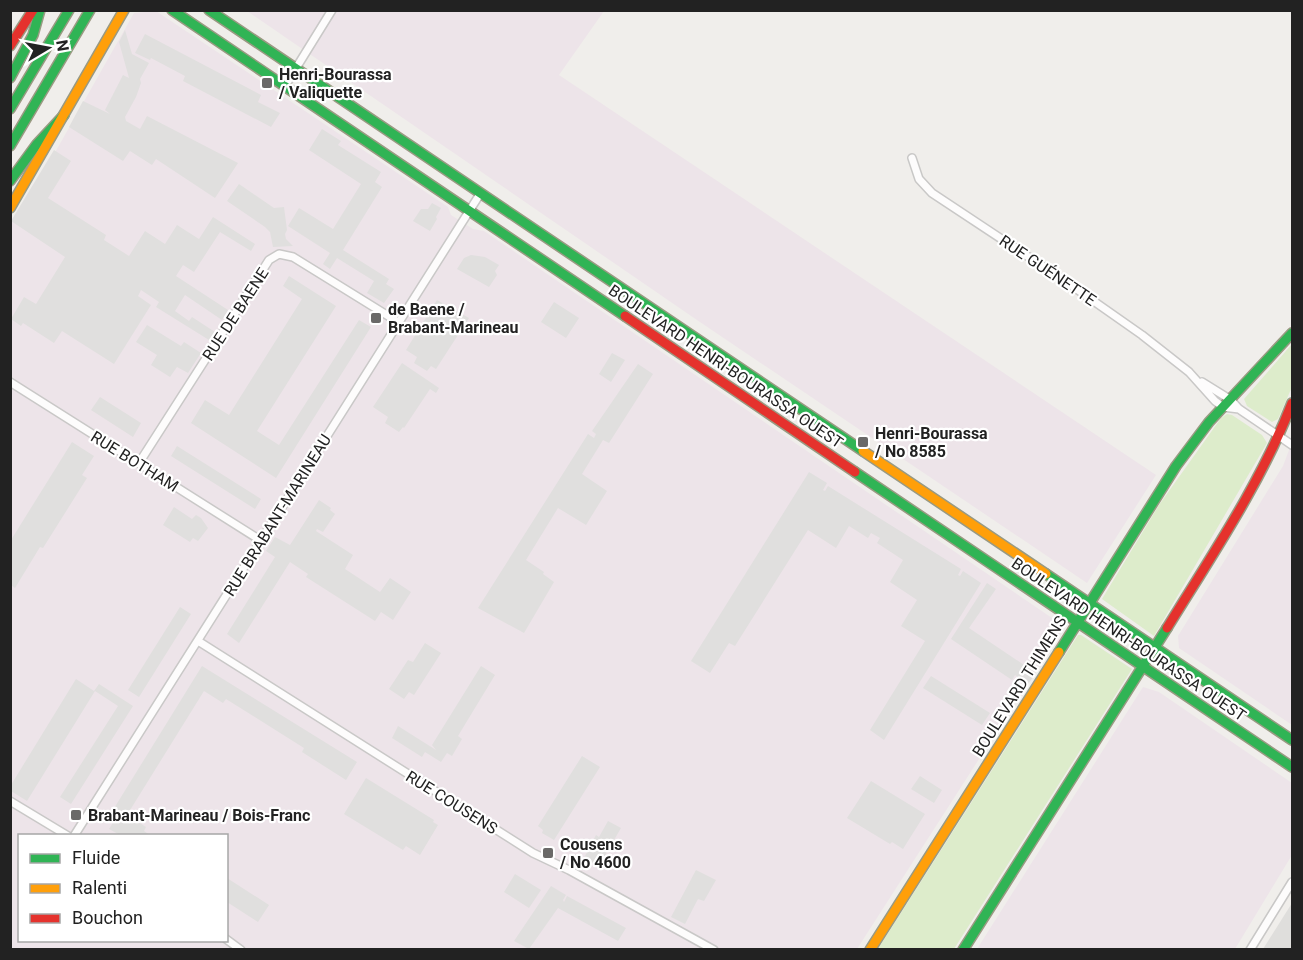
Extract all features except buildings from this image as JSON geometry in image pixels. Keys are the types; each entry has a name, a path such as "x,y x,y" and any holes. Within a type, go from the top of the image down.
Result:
{"main road":[{"path":"10,46 33,10"},
{"path":"10,78 33,35 40,10"},
{"path":"10,109 69,10"},
{"path":"10,146 90,10"},
{"path":"10,208 124,10"},
{"name":"BOULEVARD HENRI-BOURASSA OUEST","path":"172,10 1293,767"},
{"name":"BOULEVARD HENRI-BOURASSA OUEST","path":"209,10 1293,740"},
{"path":"10,181 37,144 64,115"},
{"name":"BOULEVARD THIMENS","path":"870,950 1169,475 1199,434 1293,333"},
{"path":"963,950 1239,512 1279,436 1293,403"}],"street":[{"path":"285,86 332,10"},
{"name":"RUE GUÉNETTE","path":"912,158 919,178 932,194 1065,281 1142,335 1194,376 1231,400 1239,409 1293,445"},
{"name":"RUE BRABANT-MARINEAU","path":"75,834 480,194"},
{"name":"RUE DE BAENE","path":"139,464 269,260 279,254 293,257 398,322"},
{"name":"RUE GUÉNETTE","path":"1194,376 1223,407 1239,409"},
{"name":"RUE BOTHAM","path":"10,382 260,540"},
{"name":"RUE COUSENS","path":"198,641 533,853 569,870 714,950"},
{"path":"10,801 65,834"},
{"path":"1250,950 1293,882"},
{"path":"228,940 241,950"}],"shaded area":[{"path":"156,11 448,207 451,215 473,229 484,231 1055,620 1060,633 857,949 11,949 10,225 40,179 134,13"},
{"path":"247,11 604,11 559,75 1156,475 1087,583 697,320"},
{"path":"125,30 132,54 149,63 140,79 141,83 136,97 125,117 126,121 140,129 147,116 238,163 215,198 156,159 152,165 130,151 123,161 69,127 83,101 110,114 105,110 123,75 129,78 119,42"},
{"path":"145,34 261,95 258,102 280,113 271,127 183,81 185,76 151,58 150,60 135,53"},
{"path":"322,129 341,141 338,145 381,172 375,182 382,187 343,250 389,279 386,284 394,289 384,303 367,293 374,281 337,258 330,269 323,264 330,253 288,226 299,208 333,229 361,184 309,150"},
{"path":"54,150 71,161 48,198 106,235 104,240 129,256 145,231 165,244 177,225 199,239 213,217 255,244 251,251 220,232 194,272 183,265 176,276 228,310 222,320 185,295 175,311 189,321 192,317 215,332 209,340 156,307 159,302 141,290 138,296 151,305 114,364 62,331 54,343 23,323 21,326 11,319 24,297 36,304 65,257 11,221"},
{"path":"239,184 274,208 284,207 286,239 293,246 273,247 270,232 265,227 227,201"},
{"path":"432,203 441,208 430,231 413,221 421,209 428,209"},
{"path":"471,255 485,257 499,265 495,271 497,275 489,287 457,269 464,258"},
{"path":"289,276 336,306 257,431 279,445 359,320 371,327 276,478 191,423 205,400 229,415 302,299 283,286"},
{"path":"437,300 469,318 436,369 431,366 427,371 414,363 417,357 406,350"},
{"path":"554,302 579,318 566,338 541,322"},
{"path":"147,325 181,346 184,342 201,353 188,373 177,367 170,377 151,365 157,355 136,342"},
{"path":"612,353 625,360 611,382 599,374"},
{"path":"402,363 439,388 436,393 430,389 399,432 385,423 388,417 373,407"},
{"path":"638,364 653,374 609,443 603,440 582,474 607,491 586,525 558,508 526,560 554,582 524,633 478,608 588,434 594,438 596,434 592,431"},
{"path":"100,397 141,423 133,437 91,410"},
{"path":"72,442 94,456 82,475 87,478 15,588 11,585 11,540"},
{"path":"1292,442 1292,725 1179,648 1178,636 1283,466"},
{"path":"177,446 261,499 255,509 171,456"},
{"path":"809,472 827,483 823,490 825,491 828,486 961,569 958,575 960,576 963,571 981,583 884,740 870,730 925,641 901,626 917,600 890,582 903,560 877,543 880,538 871,533 868,538 849,526 836,548 808,530 735,646 729,643 710,673 691,661"},
{"path":"319,500 331,508 330,510 335,514 323,532 317,529 316,531 353,555 345,569 380,592 390,578 411,592 393,620 381,612 375,621 306,577 308,574 290,562 239,643 227,634 275,557 266,551 275,537 290,545"},
{"path":"174,507 192,519 196,515 201,518 208,528 198,541 193,538 190,542 163,525"},
{"path":"987,583 996,589 969,628 1036,673 1028,684 1015,675 1012,680 951,639"},
{"path":"180,607 191,614 139,697 128,690"},
{"path":"425,643 441,653 414,695 409,692 404,699 389,689 408,660 413,662"},
{"path":"202,666 357,762 346,780 302,752 304,748 226,699 223,703 204,691 127,815 146,827 144,831 148,834 118,834 109,829 114,821 108,818"},
{"path":"481,666 495,675 458,736 462,739 452,756 447,753 441,762 425,752 422,757 392,738 398,726 436,750 432,745"},
{"path":"931,676 990,713 982,725 923,688"},
{"path":"76,679 94,691 99,684 133,706 71,804 60,797 118,706 95,691 27,801 11,791 11,785"},
{"path":"1143,687 1159,692 1292,783 1292,855 1235,949 977,949"},
{"path":"582,756 600,767 554,840 542,833 543,830 538,826"},
{"path":"920,776 942,790 934,803 911,789"},
{"path":"366,778 434,820 433,822 438,825 420,855 406,846 403,850 344,814"},
{"path":"871,781 925,814 903,849 892,842 890,844 847,818"},
{"path":"608,821 621,828 599,866 584,858 596,835 599,837"},
{"path":"696,870 716,880 704,901 698,899 685,924 671,917"},
{"path":"515,874 541,890 529,908 504,892"},
{"path":"228,879 269,905 258,922 228,903"},
{"path":"551,886 566,895 564,902 567,896 626,928 618,941 558,908 529,949 514,941"},
{"path":"1292,903 1292,949 1263,949"}],"green space":[{"path":"1292,344 1292,387 1278,419 1272,422 1247,406 1244,399"},
{"path":"1227,414 1262,435 1267,443 1154,636 1102,599 1159,505 1221,418"},
{"path":"1078,635 1132,669 954,949 878,949"}],"traffic: fast":[{"path":"10,78 33,35 40,10"},
{"path":"10,109 69,10"},
{"path":"10,146 90,10"},
{"path":"172,10 625,316"},
{"path":"209,10 863,451"},
{"path":"10,181 37,144 64,115"},
{"path":"1059,652 1176,466 1209,422 1292,333"},
{"path":"855,472 1292,767"},
{"path":"1046,574 1292,740"},
{"path":"963,950 1167,628"}],"traffic: slow":[{"path":"10,208 124,10"},
{"path":"863,451 1046,574"},
{"path":"870,950 1059,652"}],"traffic: jam":[{"path":"10,46 33,10"},
{"path":"625,316 855,472"},
{"path":"1167,628 1251,490 1280,433 1292,403"}],"place":[{"name":"Henri-Bourassa / Valiquette","path":"267,83"},
{"name":"de Baene / Brabant-Marineau","path":"376,318"},
{"name":"Henri-Bourassa / No 8585","path":"863,442"},
{"name":"Brabant-Marineau / Bois-Franc","path":"76,815"},
{"name":"Cousens / No 4600","path":"548,853"}]}
